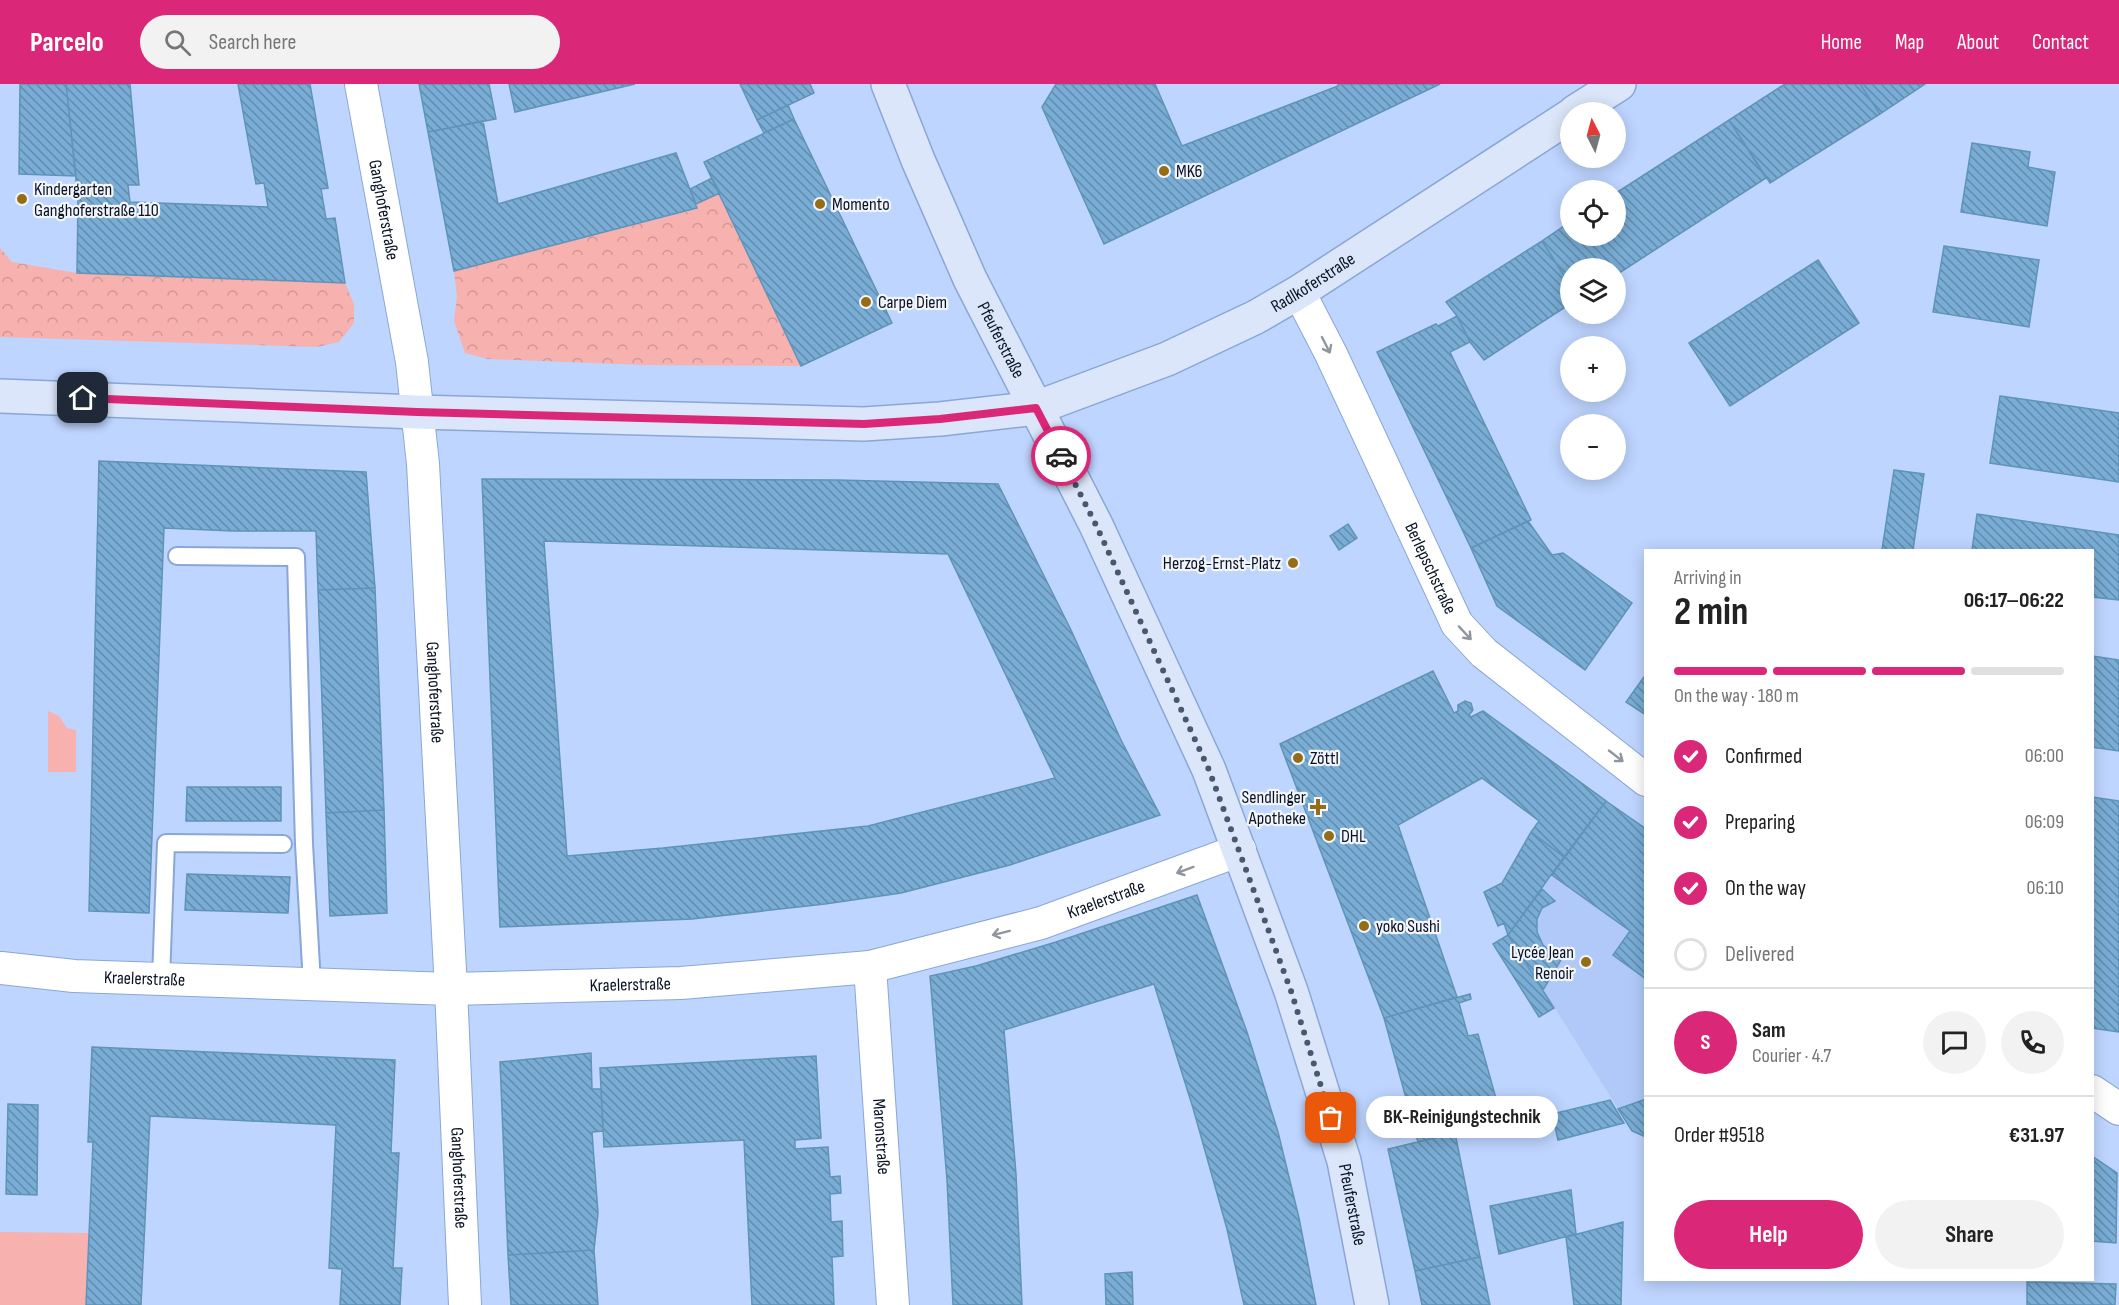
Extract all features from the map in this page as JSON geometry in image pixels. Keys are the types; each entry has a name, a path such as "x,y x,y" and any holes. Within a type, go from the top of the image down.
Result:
{"main road":[{"name":"Pfeuferstraße","path":"888,84 970,279 1096,525 1209,770 1291,991 1344,1161 1372,1305"},
{"path":"1591,102 1619,84"},
{"name":"Radlkoferstraße","path":"0,396 417,412 864,424 940,419 1036,408 1167,359 1256,317 1299,292 1560,122"}],"street":[{"name":"Ganghoferstraße","path":"362,84 410,349 423,464 451,988 465,1305"},
{"name":"Berlepschstraße","path":"1299,292 1331,354 1457,624 1484,653 1644,778"},
{"name":"Kraelerstraße","path":"0,968 74,976 451,988 681,984 870,967 1041,923 1240,850"},
{"name":"Maronstraße","path":"870,967 894,1305"},
{"path":"2094,1092 2119,1109"}],"lane":[{"path":"177,556 296,557 304,844 312,984"},
{"path":"161,979 166,843 283,844"}],"shaded area":[{"name":"Lycée Jean Renoir","path":"1606,801 1644,828 1644,1137 1632,1131 1509,935"}],"green space":[{"path":"720,193 801,366 645,365 488,359 465,353 454,321 457,297 454,271 697,209 696,204"},
{"path":"0,248 12,262 77,273 345,283 354,304 354,323 339,342 317,347 0,337"},
{"path":"48,711 59,716 67,728 76,730 76,772 48,772"},
{"path":"0,1232 89,1233 86,1305 0,1305"}],"building":[{"path":"20,84 66,84 76,176 19,174"},
{"path":"66,84 130,84 139,185 128,185 130,202 268,207 264,183 256,184 238,84 310,84 328,188 321,189 326,219 335,218 345,283 77,273 78,199"},
{"path":"419,84 489,84 496,119 428,132"},
{"path":"509,84 635,84 515,112"},
{"path":"740,84 810,84 814,93 757,120"},
{"name":"MK6","path":"1056,84 1155,84 1182,146 1338,86 1338,84 1440,84 1104,244 1042,107"},
{"path":"1785,84 1860,84 1880,114 1770,183 1729,120"},
{"path":"1860,84 1925,84 1880,114"},
{"path":"788,105 794,119 764,133 757,120"},
{"path":"794,119 892,323 801,366 704,162"},
{"path":"1729,120 1766,178 1626,269 1626,258 1560,258 1560,269 1542,241 1560,229 1560,246 1626,246 1626,187"},
{"path":"483,121 498,204 676,153 697,208 454,271 428,132"},
{"path":"1972,143 2030,152 2028,167 2055,172 2047,226 1961,212"},
{"path":"712,178 720,193 696,204 690,189"},
{"path":"1542,241 1560,269 1560,311 1484,360 1470,342 1457,316 1446,302"},
{"path":"1944,246 2039,260 2029,327 1933,312"},
{"path":"1818,260 1859,323 1730,406 1689,343"},
{"path":"1457,316 1470,342 1450,352 1531,520 1471,548 1377,352"},
{"path":"2000,396 2119,413 2119,482 1990,463"},
{"path":"99,461 366,472 375,588 318,590 316,531 164,528 149,913 89,911"},
{"path":"1894,470 1924,474 1913,549 1882,549"},
{"path":"482,479 837,480 998,484 1071,630 1121,740 1160,815 1010,865 901,893 692,919 500,927","holes":["544,541 948,554 1055,778 868,826 567,856"]},
{"path":"1977,514 2119,535 2119,600 2094,597 2094,549 1972,549"},
{"path":"1528,521 1552,555 1563,553 1632,603 1585,670 1497,606 1471,548"},
{"path":"1348,524 1357,538 1339,550 1330,536"},
{"path":"375,588 384,810 326,813 318,590"},
{"path":"2094,656 2119,660 2119,751 2094,747"},
{"path":"1433,671 1454,713 1458,711 1458,705 1465,701 1471,703 1473,710 1469,715 1471,717 1483,711 1606,801 1564,857 1531,832 1539,821 1482,778 1398,825 1457,997 1384,1018 1280,744"},
{"path":"1644,677 1644,714 1626,702"},
{"path":"187,787 281,787 281,821 186,821"},
{"path":"2094,797 2119,801 2119,1032 2094,1028"},
{"path":"1606,801 1644,828 1644,978 1613,955 1630,931 1552,875"},
{"path":"384,810 387,913 330,916 326,813"},
{"path":"1531,832 1564,857 1508,935 1504,923 1498,926 1484,892 1502,883"},
{"path":"187,874 290,877 288,913 185,910"},
{"path":"1542,889 1555,901 1542,908 1537,919 1537,932 1543,945 1561,960 1543,990 1508,935"},
{"path":"1197,895 1247,1032 1278,1132 1299,1218 1316,1305 1244,1305 1227,1229 1193,1108 1154,984 1004,1030 1016,1174 1022,1305 953,1305 947,1180 930,976 976,966 1056,942"},
{"path":"1508,935 1554,1008 1539,1017 1493,944"},
{"path":"1470,994 1471,999 1459,1003 1468,1036 1478,1034 1502,1120 1418,1142 1384,1018"},
{"path":"92,1047 395,1060 391,1153 399,1153 393,1268 402,1268 400,1305 340,1305 342,1269 329,1268 336,1125 150,1116 141,1305 86,1305 93,1142 88,1142"},
{"path":"591,1053 592,1089 601,1089 603,1131 592,1132 598,1213 594,1250 508,1255 500,1062"},
{"path":"816,1056 821,1138 795,1140 795,1149 828,1147 830,1177 840,1176 841,1193 830,1194 831,1222 842,1221 843,1256 832,1257 834,1305 752,1305 744,1140 604,1147 600,1068"},
{"path":"1610,1100 1624,1123 1558,1140 1552,1114"},
{"path":"1644,1100 1644,1136 1632,1131 1618,1109"},
{"path":"8,1104 38,1105 37,1195 6,1194"},
{"path":"1455,1133 1480,1257 1415,1271 1388,1149"},
{"path":"2094,1157 2117,1173 2116,1243 2094,1241"},
{"path":"1571,1190 1576,1234 1499,1254 1490,1206"},
{"path":"1623,1222 1621,1305 1574,1305 1566,1237"},
{"path":"594,1250 598,1305 511,1305 508,1255"},
{"path":"1480,1257 1490,1305 1422,1305 1415,1271"},
{"path":"1132,1272 1133,1305 1106,1305 1105,1274"},
{"path":"2027,1282 2116,1284 2115,1305 2027,1305"}],"way so far":[{"path":"1061,456 1096,525 1209,770 1291,991 1331,1118"}],"place":[{"name":"MK6","path":"1164,171"},
{"name":"Kindergarten Ganghoferstraße 110","path":"22,199"},
{"name":"Momento","path":"820,204"},
{"name":"Carpe Diem","path":"866,302"},
{"name":"Herzog-Ernst-Platz","path":"1293,563"},
{"name":"Zöttl","path":"1298,758"},
{"name":"Sendlinger Apotheke","path":"1318,807"},
{"name":"DHL","path":"1329,836"},
{"name":"yoko Sushi","path":"1364,926"},
{"name":"Lycée Jean Renoir","path":"1586,962"},
{"name":"BK-Reinigungstechnik","path":"1331,1118"}],"route":[{"path":"83,398 417,412 864,424 940,419 1036,408 1061,456"}]}
